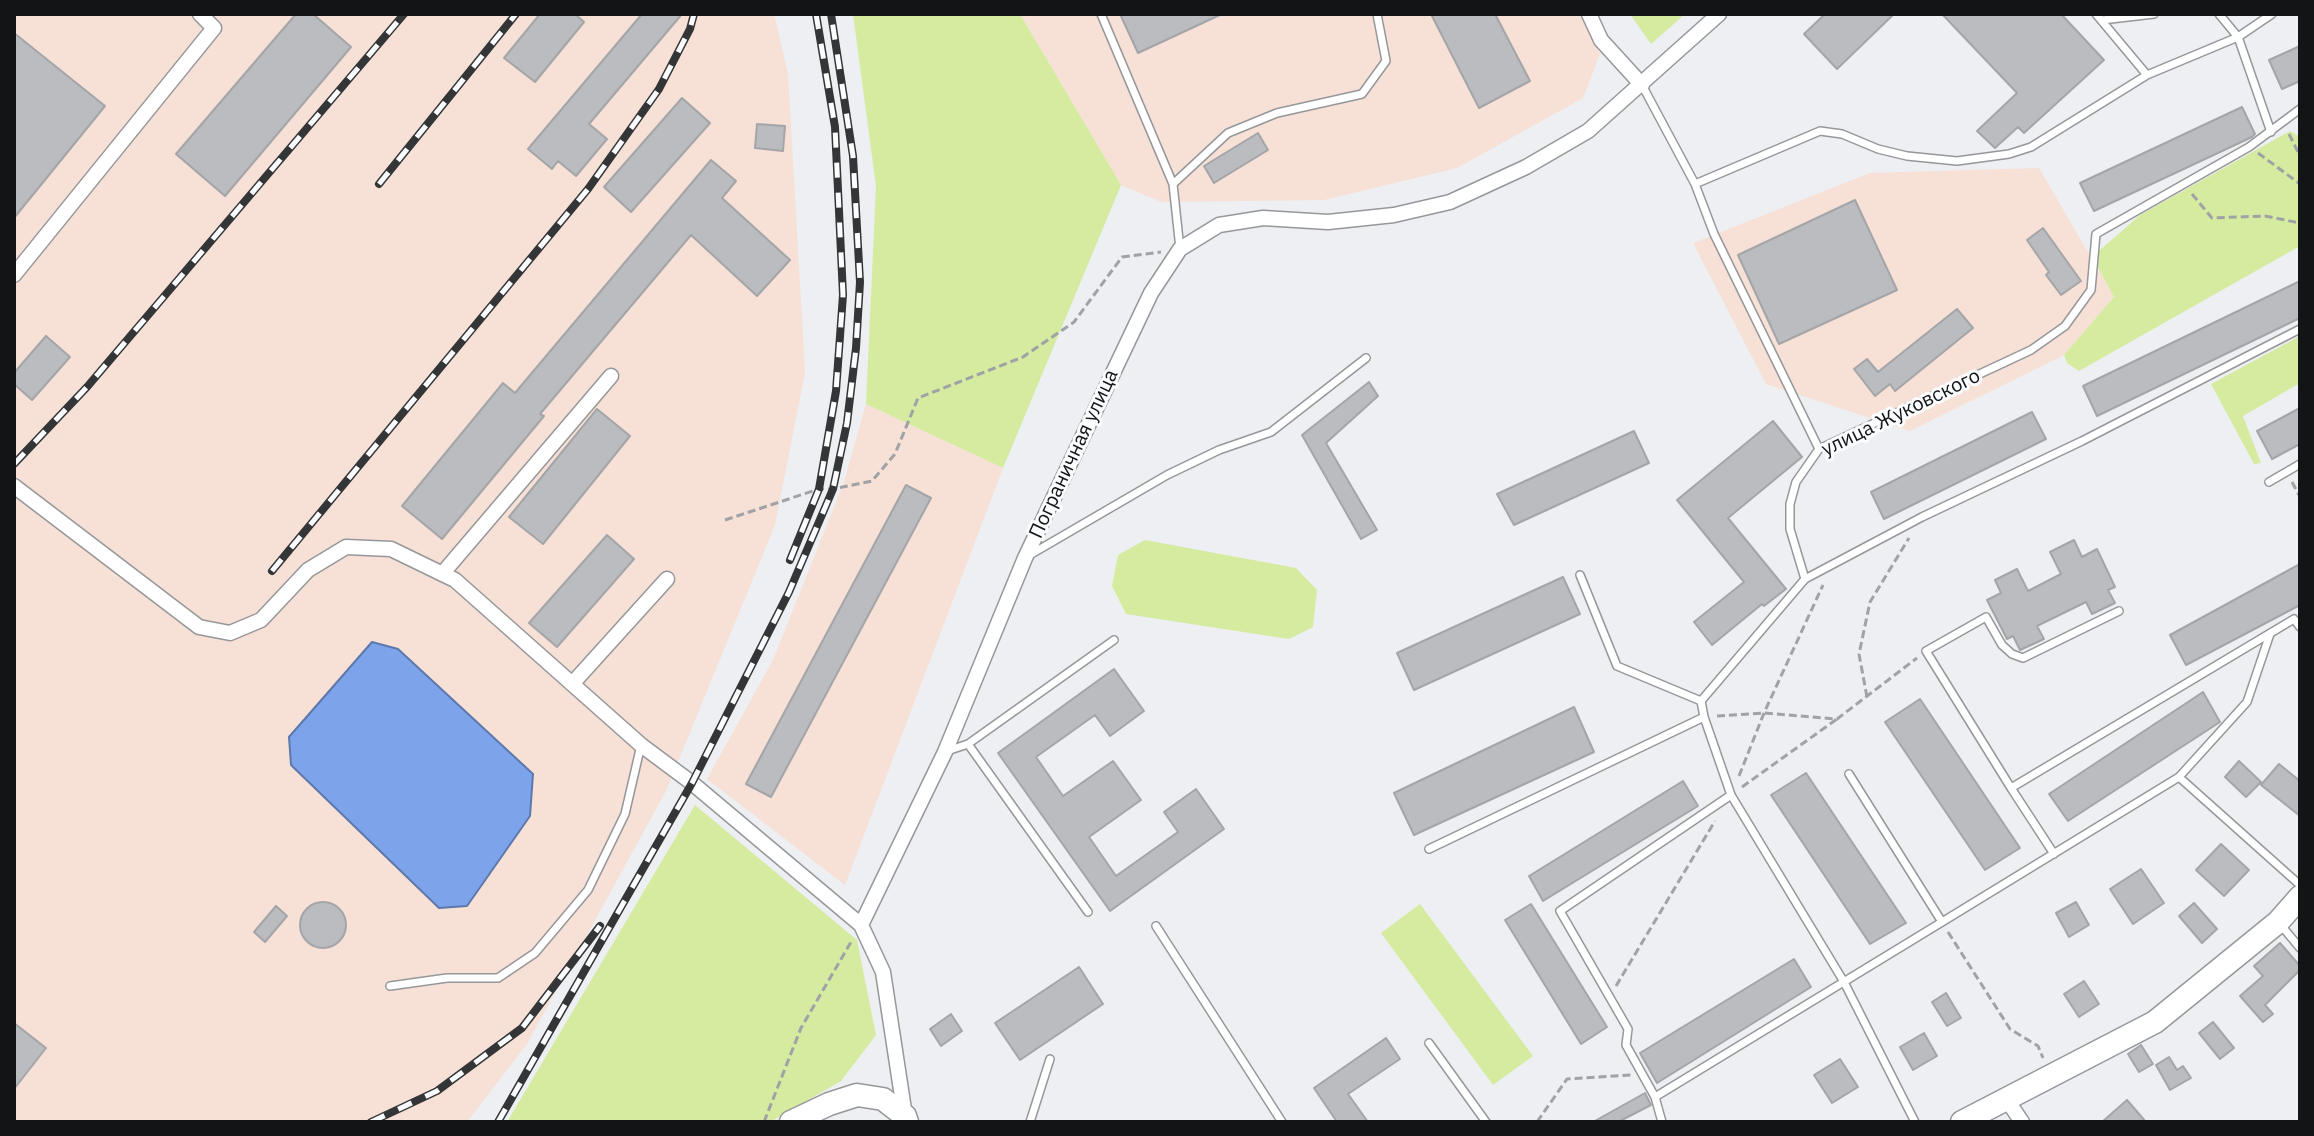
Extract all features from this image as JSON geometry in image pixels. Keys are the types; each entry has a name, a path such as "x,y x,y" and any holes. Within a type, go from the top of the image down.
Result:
{"main road":[{"path":"1962,1122 2155,1022 2278,922 2300,897"},
{"path":"791,1122 857,1095 883,1099 906,1119"}],"street":[{"path":"14,275 214,28 200,14"},
{"path":"1589,14 1601,40 1642,85"},
{"name":"Пограничная улица","path":"861,925 945,752 1025,558 1151,293 1180,249 1219,225 1263,218 1328,222 1394,215 1450,202 1526,167 1588,131 1719,14"},
{"path":"442,574 611,376"},
{"path":"14,486 199,627 230,633 261,620 308,570 346,547 391,549 455,580 641,745 692,783 861,925 883,972 906,1119"},
{"path":"572,684 667,579"},
{"path":"2007,1100 2022,1122"}],"lane":[{"path":"1101,14 1173,184 1180,249"},
{"path":"1173,184 1228,133 1277,113 1362,94 1386,61 1377,14"},
{"path":"2099,17 2154,14"},
{"path":"2219,14 2238,37 2271,132"},
{"path":"1695,184 1820,131 1842,134 1878,149 1907,156 1957,161 2009,154 2031,147 2147,75 2238,37 2272,14"},
{"path":"2099,17 2147,75"},
{"path":"1642,85 1695,184 1714,234 1819,449"},
{"name":"улица Жуковского","path":"1805,579 1790,529 1790,504 1796,482 1819,449 2031,350 2065,326 2091,290 2096,234 2249,147 2300,109"},
{"path":"1701,701 1805,579 1922,517 2082,441 2300,329"},
{"path":"1025,558 1167,475 1219,450 1271,432 1366,358"},
{"path":"2269,482 2300,464"},
{"path":"1580,575 1617,666 1701,701"},
{"path":"2054,854 1926,651 1986,617 2002,645 2023,658 2119,611"},
{"path":"2011,788 2297,617 2300,627"},
{"path":"1655,1097 2179,777 2247,702 2270,634"},
{"path":"945,752 968,744 1114,640"},
{"path":"1701,701 1731,795 1844,982 1915,1122"},
{"path":"1429,849 1704,717"},
{"path":"968,744 1088,912"},
{"path":"390,986 447,978 498,978 535,953 588,890 625,814 641,745"},
{"path":"1849,774 1942,922"},
{"path":"2179,777 2300,885"},
{"path":"1662,1122 1655,1097 1626,1045 1628,1029 1560,911 1731,795"},
{"path":"2278,922 2300,948"},
{"path":"1156,926 1282,1122"},
{"path":"1429,1043 1486,1122"},
{"path":"1030,1122 1050,1059"}],"path":[{"path":"2283,120 2300,156"},
{"path":"2249,147 2300,184"},
{"path":"2183,184 2212,218 2265,216 2300,223"},
{"path":"725,520 819,489 872,481 895,454 918,398 1023,357 1061,331 1074,322 1122,257 1180,249"},
{"path":"2287,472 2300,497"},
{"path":"1867,697 1859,654 1870,602 1922,517"},
{"path":"1731,795 1926,651"},
{"path":"1704,717 1764,713 1837,719"},
{"path":"1942,922 2010,1029 2038,1046 2051,1077"},
{"path":"764,1122 801,1028 861,925"},
{"path":"1537,1122 1567,1079 1642,1075"}],"shaded area":[{"path":"14,14 774,14 788,74 805,372 775,525 666,791 527,1044 467,1122 14,1122"},
{"path":"1020,14 1580,14 1600,54 1583,98 1457,168 1324,200 1161,202 1121,185"},
{"path":"2039,168 2114,297 2064,355 1910,431 1766,384 1693,243 1870,173"},
{"path":"866,404 1003,468 845,885 707,779 773,660 844,482"}],"green space":[{"path":"853,14 1020,14 1121,185 1003,468 866,404 876,186"},
{"path":"1630,14 1685,14 1651,44"},
{"path":"2290,131 2300,137 2300,246 2079,371 2067,363 2064,355 2114,297 2097,266 2099,251 2140,215"},
{"path":"2300,336 2300,383 2243,416 2261,463 2254,464 2211,384"},
{"path":"1145,540 1296,568 1317,590 1313,627 1289,639 1126,614 1112,586 1118,555"},
{"path":"695,805 857,940 876,1035 841,1081 770,1122 507,1122"},
{"path":"1420,904 1533,1056 1493,1085 1381,933"}],"water":[{"path":"372,642 398,649 533,774 530,816 467,906 439,908 291,765 289,737"}],"building":[{"path":"296,14 313,14 351,47 225,196 176,154"},
{"path":"540,14 575,14 584,22 535,82 504,58"},
{"path":"642,14 682,14 589,124 607,139 576,176 558,161 552,169 528,149"},
{"path":"1120,14 1222,14 1138,53"},
{"path":"1431,14 1495,14 1530,81 1479,108"},
{"path":"1825,14 1894,14 1837,69 1804,34"},
{"path":"1942,14 2061,14 2104,60 2024,133 2018,127 1995,148 1977,131 2017,93"},
{"path":"14,33 105,106 14,218"},
{"path":"2300,46 2300,81 2282,89 2269,60"},
{"path":"682,98 710,123 631,212 604,187"},
{"path":"2242,107 2255,134 2252,137 2094,211 2080,183"},
{"path":"757,124 785,126 783,151 755,148"},
{"path":"1258,133 1268,150 1214,183 1204,166"},
{"path":"711,160 736,181 722,198 790,260 757,296 691,235 540,414 544,416 442,539 402,506 503,383 515,393"},
{"path":"1855,200 1897,290 1779,344 1738,255"},
{"path":"2043,228 2081,281 2061,295 2027,240"},
{"path":"2300,281 2300,318 2097,416 2083,386"},
{"path":"1957,309 1973,328 1895,391 1890,384 1875,396 1854,369 1867,359 1878,372"},
{"path":"46,336 70,357 32,400 14,384 14,373"},
{"path":"1369,382 1378,396 1326,443 1377,530 1361,539 1302,435"},
{"path":"2300,408 2300,444 2272,459 2257,431"},
{"path":"597,409 630,436 543,544 509,517"},
{"path":"2032,412 2046,439 1884,519 1871,492"},
{"path":"1773,421 1802,457 1728,518 1786,589 1764,606 1762,604 1712,645 1694,622 1744,582 1677,500"},
{"path":"1634,431 1649,463 1514,525 1497,494"},
{"path":"906,485 931,498 771,797 746,784"},
{"path":"607,535 634,559 557,647 529,623"},
{"path":"2074,540 2082,557 2097,549 2115,587 2108,590 2115,603 2092,614 2086,602 2037,626 2044,639 2020,650 2013,636 2007,639 1987,600 2001,593 1995,580 2017,569 2028,591 2061,574 2050,552"},
{"path":"2300,564 2300,605 2186,665 2170,635"},
{"path":"1563,577 1580,614 1414,690 1397,653"},
{"path":"1114,669 1144,711 1110,736 1095,715 1036,757 1063,796 1113,761 1141,800 1089,837 1116,876 1178,832 1164,812 1196,789 1224,829 1110,911 998,753"},
{"path":"2203,692 2220,722 2068,821 2049,794"},
{"path":"1920,699 2020,848 1985,870 1885,722"},
{"path":"1574,707 1594,752 1414,835 1394,793"},
{"path":"2239,761 2261,782 2246,797 2225,777"},
{"path":"2279,764 2300,781 2300,816 2261,785"},
{"path":"1806,773 1906,923 1870,944 1771,795"},
{"path":"1683,781 1698,806 1543,901 1529,876"},
{"path":"2221,844 2249,870 2224,896 2196,870"},
{"path":"2141,869 2164,903 2133,924 2110,889"},
{"path":"323,902 339,909 346,925 339,941 323,948 307,941 300,925 307,909"},
{"path":"2076,902 2089,925 2069,937 2056,913"},
{"path":"2194,903 2217,929 2202,943 2179,916"},
{"path":"1531,904 1607,1027 1581,1044 1505,920"},
{"path":"276,906 287,916 265,942 254,932"},
{"path":"2280,943 2300,970 2265,1005 2273,1014 2263,1022 2240,996 2263,976 2254,966"},
{"path":"1794,959 1811,987 1657,1083 1640,1053"},
{"path":"1079,967 1103,1004 1020,1060 995,1023"},
{"path":"2084,981 2099,1004 2079,1017 2064,994"},
{"path":"1946,993 1961,1018 1947,1026 1932,1002"},
{"path":"951,1014 962,1031 941,1046 930,1029"},
{"path":"2213,1022 2234,1048 2220,1059 2199,1033"},
{"path":"14,1023 46,1048 14,1089"},
{"path":"1924,1033 1937,1056 1913,1070 1900,1047"},
{"path":"1386,1038 1400,1059 1348,1094 1368,1122 1337,1122 1314,1088"},
{"path":"2141,1045 2153,1064 2139,1072 2128,1054"},
{"path":"2169,1057 2177,1070 2183,1066 2191,1078 2170,1090 2156,1065"},
{"path":"1840,1059 1858,1087 1832,1103 1814,1075"},
{"path":"1645,1093 1651,1105 1618,1122 1593,1122"},
{"path":"2127,1100 2146,1122 2102,1122"}],"railway":[{"path":"14,464 87,387 404,14"},
{"path":"379,184 516,14"},
{"path":"272,571 588,189 659,89 690,29 694,14"},
{"path":"790,560 819,489 836,391 843,295 835,127 816,14"},
{"path":"498,1122 692,783 789,592 833,489 847,423 860,282 853,156 831,14"},
{"path":"371,1122 437,1091 522,1028 600,926"}]}
